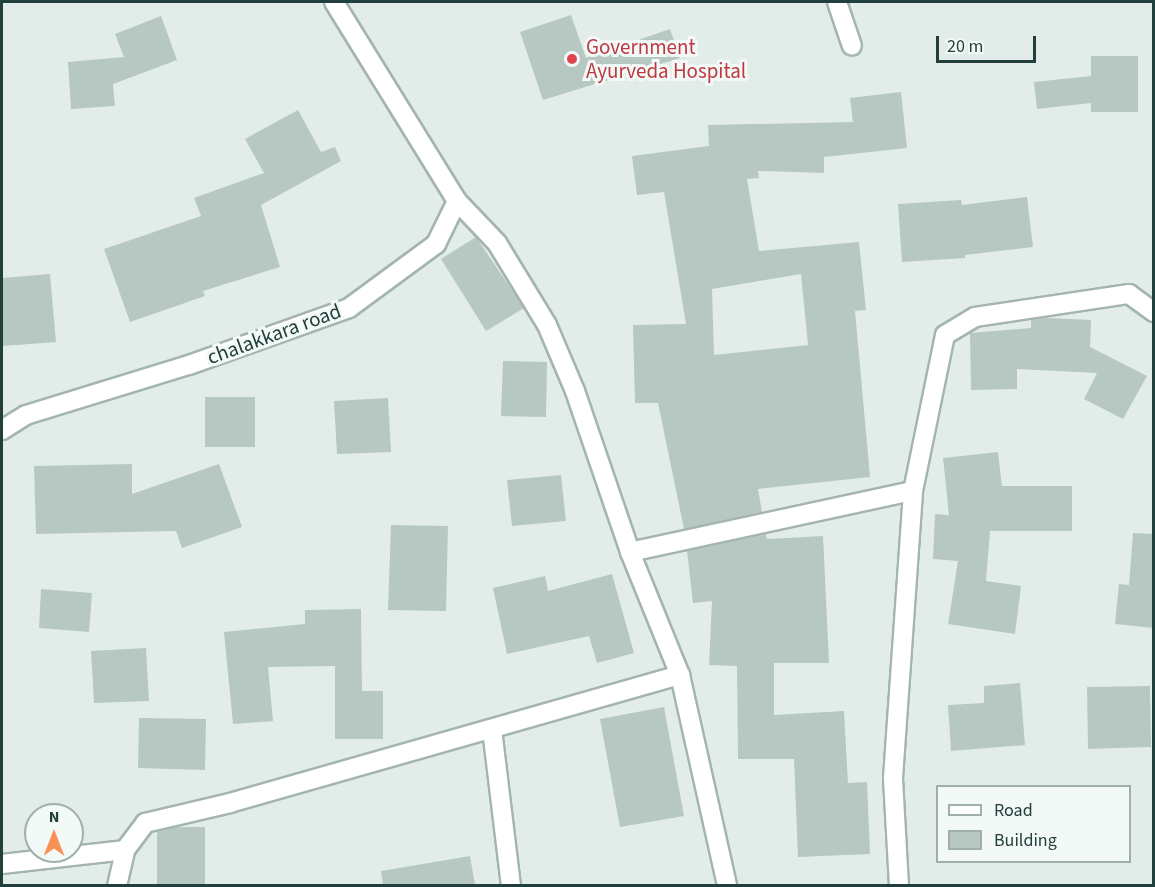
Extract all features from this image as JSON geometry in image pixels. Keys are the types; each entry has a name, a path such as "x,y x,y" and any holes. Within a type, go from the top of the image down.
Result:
{"street":[{"path":"334,2 457,201 497,243 547,325 575,391 630,552 680,675 727,885"},
{"path":"837,2 852,46"},
{"name":"chalakkara road","path":"2,430 26,415 189,364 349,308 436,244 457,201"},
{"path":"899,885 893,778 913,491 945,335 975,317 1129,294 1154,312"},
{"path":"630,552 913,491"},
{"path":"117,885 125,850 145,822 230,803 680,675"},
{"path":"492,729 511,885"},
{"path":"2,864 125,850"}],"building":[{"path":"571,15 586,58 670,29 680,58 543,100 520,32"},
{"path":"161,16 177,60 113,84 115,106 71,109 68,62 124,57 115,34"},
{"path":"1091,56 1138,56 1138,112 1091,112 1091,103 1037,109 1034,82 1091,76"},
{"path":"901,92 907,148 824,157 824,173 758,171 759,178 747,179 759,251 859,242 866,310 855,311 870,477 758,489 762,512 684,529 658,403 635,403 633,325 686,324 664,192 637,195 632,156 709,146 708,125 853,122 850,98","holes":["801,274 808,345 714,355 712,289"]},
{"path":"298,110 321,152 335,147 341,161 261,205 280,267 203,291 205,296 130,322 104,249 201,216 194,198 264,173 245,139"},
{"path":"1027,197 1033,247 965,255 965,258 902,262 898,204 961,200 962,205"},
{"path":"476,237 524,308 486,331 441,259"},
{"path":"50,274 56,342 3,346 2,278"},
{"path":"1047,318 1091,320 1090,347 1147,376 1123,419 1084,399 1097,373 1017,369 1017,389 971,390 970,333 1031,328 1031,320"},
{"path":"503,361 547,362 546,417 501,416"},
{"path":"205,397 255,397 255,447 205,447"},
{"path":"388,398 391,452 337,454 334,401"},
{"path":"998,452 1002,486 1072,486 1072,531 990,531 986,581 1021,586 1015,634 948,624 958,561 933,559 935,514 949,515 943,458"},
{"path":"132,464 132,494 219,464 242,527 182,548 176,531 36,534 34,466"},
{"path":"561,475 566,521 512,526 507,480"},
{"path":"391,525 448,526 446,611 388,610"},
{"path":"1133,533 1154,534 1154,628 1115,624 1119,584 1129,585"},
{"path":"766,534 767,539 823,536 829,663 774,663 774,715 844,711 848,783 867,782 870,854 798,857 794,759 738,759 737,666 709,665 712,601 693,603 687,551"},
{"path":"612,574 634,653 597,663 589,636 507,654 493,588 545,576 548,591"},
{"path":"41,589 92,593 89,632 39,628"},
{"path":"361,609 362,691 383,691 383,739 335,739 335,666 268,667 273,721 233,724 224,632 305,624 305,610"},
{"path":"146,648 149,701 94,703 91,651"},
{"path":"1020,683 1025,745 951,751 948,705 984,703 984,686"},
{"path":"1150,686 1151,747 1088,749 1087,687"},
{"path":"664,707 684,816 620,827 600,719"},
{"path":"139,718 206,719 205,770 138,768"},
{"path":"175,827 205,827 205,885 157,885 157,832"},
{"path":"470,856 475,885 383,885 381,871"}],"place":[{"name":"Government Ayurveda Hospital","path":"572,59"}]}
